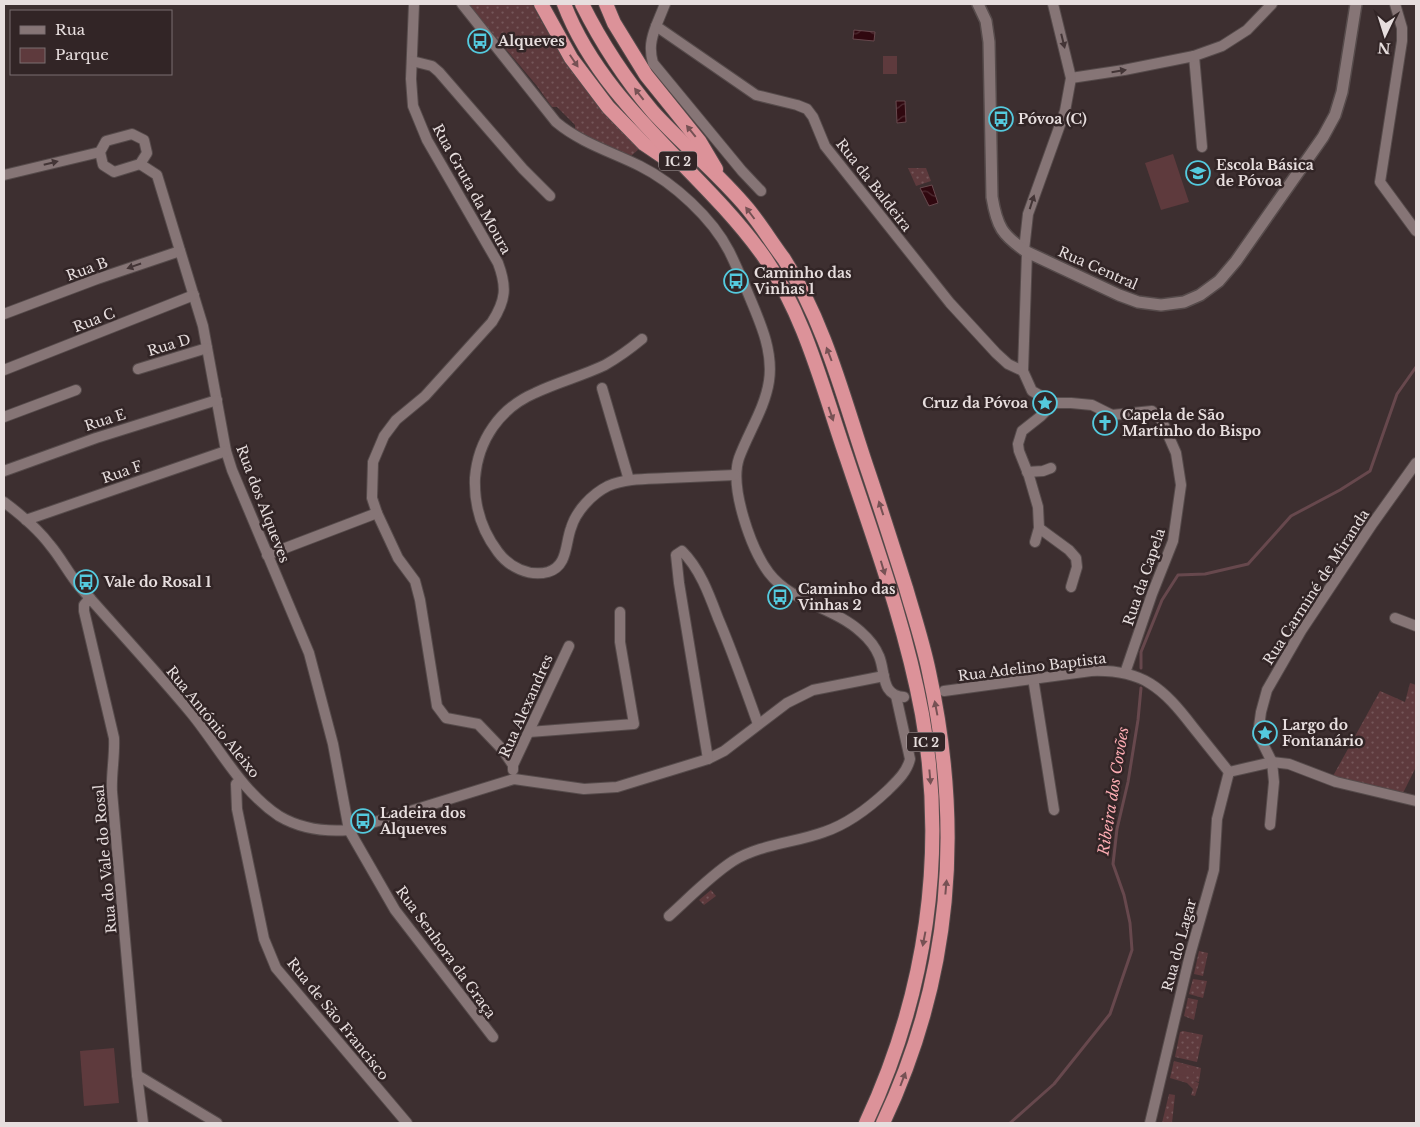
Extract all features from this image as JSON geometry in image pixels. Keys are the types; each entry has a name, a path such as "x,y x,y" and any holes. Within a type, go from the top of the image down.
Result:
{"highway":[{"path":"541,4 571,58 608,107 644,144 694,178"},
{"name":"IC 2","path":"564,4 579,35 601,71 636,116 729,214 762,254 781,285 802,330 877,547 906,644 921,712 930,783 932,867 925,932 915,986 899,1044 866,1123"},
{"name":"IC 2","path":"582,4 594,28 620,70 653,111 748,209 785,261 807,301 830,358 883,513 921,638 940,731 946,781 948,864 932,989 914,1048 895,1099 883,1123"},
{"path":"606,4 614,23 646,75 700,142 726,187"}],"street":[{"name":"Rua Gruta da Moura","path":"414,4 412,61 412,96 414,106 426,140 498,262 503,275 504,293 501,308 492,322 425,396 396,420 384,436 373,462 372,498 398,558 415,582 420,600 437,706 446,718 478,724 502,749 513,765"},
{"path":"462,4 556,122 574,136 639,165 667,182 687,198 718,234 730,252 760,321 770,362 769,381 765,399 738,460 735,475 739,500 752,544 769,573 787,590 858,629 875,648 880,658 888,690 900,697 910,759 908,766 895,783 864,809 826,832 769,846 749,853 733,862 669,916"},
{"path":"665,4 650,40 652,63 761,191"},
{"name":"Rua Central","path":"978,4 986,21 989,42 992,197 997,222 1013,243 1026,251 1119,295 1138,302 1161,305 1184,302 1200,295 1219,281 1236,261 1323,137 1335,115 1342,92 1356,4"},
{"path":"1042,414 1023,371 1026,251 1028,214 1065,111 1071,78 1053,4"},
{"path":"1071,78 1194,56 1222,46 1247,30 1272,4"},
{"path":"1395,4 1402,28 1402,41 1380,182 1416,231"},
{"name":"Rua da Baldeira","path":"656,26 756,95 807,109 813,116 825,146 950,303 996,353 1008,364 1023,371"},
{"path":"1194,56 1202,147"},
{"path":"412,61 432,66 523,169 550,196"},
{"path":"132,134 144,140 146,147 147,153 140,164 114,172 103,165 100,152 106,141 132,134"},
{"path":"4,175 100,152"},
{"name":"Rua dos Alqueves","path":"140,164 157,175 204,326 226,451 232,470 309,653 333,744 349,830"},
{"name":"Rua B","path":"4,314 97,279 180,251"},
{"name":"Rua C","path":"4,370 194,295"},
{"path":"642,339 626,353 604,365 534,393 504,413 490,429 481,446 476,468 475,488 479,516 493,545 504,560 518,569 535,573 549,572 560,566 565,556 571,526 578,513 593,496 608,486 629,480 735,475"},
{"name":"Rua D","path":"138,369 207,348"},
{"path":"602,388 629,480"},
{"path":"4,417 76,390"},
{"path":"1032,390 1054,403 1026,426 1020,436 1019,451 1038,507 1039,528 1035,542"},
{"name":"Rua E","path":"4,471 96,438 217,400"},
{"name":"Rua da Capela","path":"1054,403 1071,402 1092,405 1112,415 1152,411 1162,421 1176,453 1181,485 1173,541 1152,594 1125,673"},
{"name":"Rua F","path":"26,520 226,451"},
{"name":"Rua Carminé de Miranda","path":"1272,762 1258,734 1267,690 1301,631 1416,463"},
{"path":"1027,472 1043,471 1051,468"},
{"name":"Rua António Aleixo","path":"4,502 26,520 50,545 80,587 191,714 240,780 258,799 279,816 294,824 323,830 349,830"},
{"path":"267,555 377,512"},
{"path":"1039,528 1069,550 1076,558 1076,567 1071,587"},
{"path":"708,759 679,583 676,555 682,551 692,560 705,585 735,659 758,724"},
{"name":"Rua do Vale do Rosal","path":"90,598 84,607 114,738 115,752 111,782 137,1076 144,1123"},
{"path":"528,732 634,724 620,642 620,612"},
{"path":"1395,618 1416,626"},
{"name":"Rua Alexandres","path":"514,779 513,765 568,646"},
{"name":"Rua Adelino Baptista","path":"944,692 1092,671 1110,670 1125,673 1150,683 1174,702 1229,772"},
{"path":"349,830 514,779 584,789 617,787 708,759 724,750 787,703 813,690 884,676"},
{"path":"1033,678 1054,810"},
{"path":"1270,824 1274,782 1272,762"},
{"path":"1229,772 1272,762 1289,764 1336,782 1416,801"},
{"name":"Rua do Lagar","path":"1150,1123 1190,955 1214,870 1217,819 1229,772"},
{"name":"Rua de São Francisco","path":"240,780 236,784 237,809 264,938 276,968 407,1123"},
{"name":"Rua Senhora da Graça","path":"349,830 395,910 493,1037"},
{"path":"137,1076 217,1123"}],"green space":[{"path":"468,4 532,4 543,25 580,81 607,115 639,149 631,156 575,130 575,125 557,107 552,107 537,86"},
{"path":"883,56 897,56 897,74 883,74"},
{"path":"1173,154 1189,202 1161,210 1145,163"},
{"path":"908,168 926,168 931,181 916,186"},
{"path":"1410,683 1416,685 1416,767 1403,793 1333,776 1380,691 1405,702"},
{"path":"711,890 716,896 704,905 699,900"},
{"path":"1199,951 1208,953 1203,976 1194,974"},
{"path":"1193,979 1207,981 1203,998 1189,994"},
{"path":"1188,998 1198,1000 1194,1020 1184,1016"},
{"path":"1180,1032 1203,1035 1197,1062 1175,1057"},
{"path":"114,1048 119,1103 84,1106 80,1051"},
{"path":"1174,1061 1201,1068 1199,1082 1194,1081 1199,1083 1195,1096 1191,1095 1193,1089 1187,1083 1170,1078"},
{"path":"1179,1065 1194,1069 1192,1077 1177,1074"},
{"path":"1169,1094 1175,1095 1172,1123 1162,1123"}],"water":[{"path":"854,30 875,32 874,41 853,39"},
{"path":"896,101 905,101 906,122 897,123"},
{"path":"932,185 938,203 929,206 920,188"}],"waterway":[{"name":"Ribeira dos Covões","path":"1141,668 1141,652 1162,600 1178,575 1205,574 1248,564 1291,516 1340,490 1370,471 1397,394 1416,367"},
{"name":"Ribeira dos Covões","path":"1010,1123 1054,1084 1110,1014 1132,950 1130,923 1124,895 1113,864 1117,829 1128,782 1138,720 1141,688"}],"place":[{"name":"Alqueves","path":"480,41"},
{"name":"Póvoa (C)","path":"1001,119"},
{"name":"Escola Básica de Póvoa","path":"1198,173"},
{"name":"Caminho das Vinhas 1","path":"736,281"},
{"name":"Cruz da Póvoa","path":"1045,403"},
{"name":"Capela de São Martinho do Bispo","path":"1105,423"},
{"name":"Vale do Rosal 1","path":"86,582"},
{"name":"Caminho das Vinhas 2","path":"780,597"},
{"name":"Largo do Fontanário","path":"1265,733"},
{"name":"Ladeira dos Alqueves","path":"363,821"}]}
